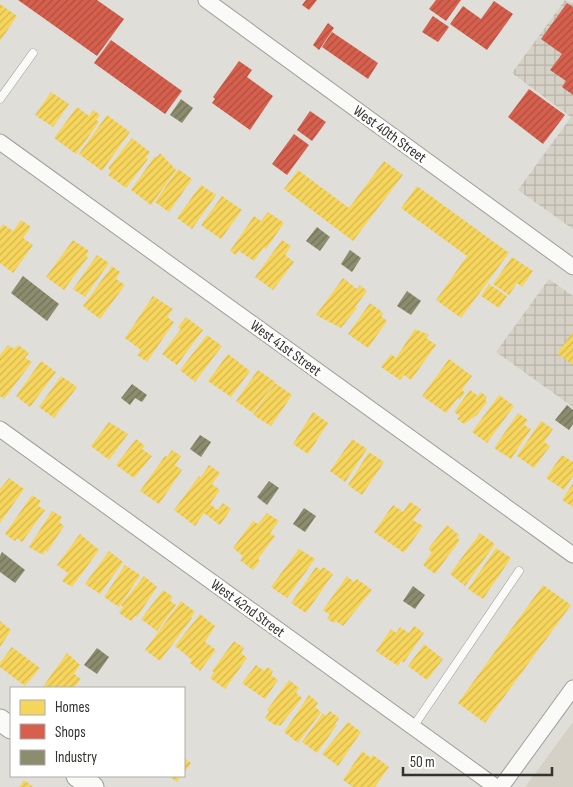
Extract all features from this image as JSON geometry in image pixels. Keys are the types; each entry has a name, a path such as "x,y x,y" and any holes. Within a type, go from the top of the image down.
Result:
{"street":[{"name":"West 40th Street","path":"206,0 573,267"},
{"name":"West 41st Street","path":"0,142 573,555"},
{"name":"West 42nd Street","path":"0,429 496,787"},
{"path":"501,787 572,693"},
{"path":"78,777 93,787"}],"lane":[{"path":"0,99 33,53"},
{"path":"413,727 519,571"}],"shaded area":[{"path":"565,0 573,3 573,229 518,190 571,117 512,73"},
{"path":"549,279 573,296 573,407 496,352"},
{"path":"573,722 573,787 525,787"}],"building: Homes":[{"path":"0,4 17,16 0,41"},
{"path":"51,92 69,104 53,127 35,115"},
{"path":"77,107 89,116 93,110 100,115 96,120 99,122 76,154 54,138"},
{"path":"107,115 130,132 102,171 79,154"},
{"path":"132,138 150,152 146,157 148,159 126,188 108,175 111,171 108,168"},
{"path":"160,153 176,170 151,205 131,190 155,156 157,157"},
{"path":"384,161 403,175 353,241 284,189 298,170 349,208"},
{"path":"178,169 192,179 169,212 155,202"},
{"path":"201,185 216,195 192,229 177,218"},
{"path":"417,186 509,253 461,318 436,300 467,256 401,208"},
{"path":"222,196 242,210 221,239 201,225"},
{"path":"268,212 284,223 266,249 264,247 254,261 239,251 236,255 230,251 254,216 261,221"},
{"path":"21,220 31,227 23,238 33,245 13,273 0,263 0,228 3,224 13,231"},
{"path":"73,240 89,251 86,256 88,257 64,290 46,277"},
{"path":"282,240 291,246 285,255 294,262 273,290 255,277"},
{"path":"97,255 109,263 85,297 73,289"},
{"path":"512,257 533,271 522,287 517,283 509,295 493,284"},
{"path":"112,266 120,272 116,279 125,285 100,319 83,306"},
{"path":"343,278 357,289 360,285 367,291 355,307 357,308 341,328 316,315"},
{"path":"489,284 507,296 499,308 481,296"},
{"path":"153,296 173,309 167,317 174,322 147,362 137,355 141,350 125,338"},
{"path":"370,303 381,311 383,314 381,316 387,321 368,348 348,334"},
{"path":"186,317 203,330 177,365 162,354 181,329 178,327"},
{"path":"415,329 429,335 426,338 436,345 411,380 404,375 400,380 381,367 391,354 396,358"},
{"path":"573,332 573,365 557,353"},
{"path":"207,335 222,346 195,382 180,370"},
{"path":"8,345 14,349 18,345 29,353 25,358 32,362 4,399 0,396 0,355"},
{"path":"228,354 250,371 231,397 208,381"},
{"path":"449,359 472,376 462,390 465,393 460,399 458,398 446,413 422,396"},
{"path":"41,361 56,372 30,407 16,396"},
{"path":"258,370 275,382 253,413 236,401"},
{"path":"61,376 77,387 54,418 39,407"},
{"path":"275,383 292,395 271,426 253,415"},
{"path":"470,390 478,396 481,392 487,397 485,400 487,402 477,415 464,424 457,419 460,416 454,412"},
{"path":"499,395 514,406 487,443 472,432"},
{"path":"313,412 328,423 308,454 293,444"},
{"path":"518,413 528,420 524,425 531,429 511,459 494,448"},
{"path":"541,421 553,429 544,442 550,446 534,468 517,456"},
{"path":"109,422 128,434 109,460 91,446"},
{"path":"136,439 145,446 142,449 152,456 134,478 116,465"},
{"path":"352,439 367,449 345,482 330,471"},
{"path":"172,450 181,456 175,465 182,470 159,504 140,491 165,456 167,457"},
{"path":"369,452 384,462 362,495 348,485"},
{"path":"562,455 573,462 573,476 564,490 546,478"},
{"path":"209,465 220,473 212,484 220,490 210,504 218,510 223,503 231,509 220,525 204,513 195,526 174,510"},
{"path":"9,478 24,489 0,523 0,489"},
{"path":"573,483 573,507 562,500"},
{"path":"32,495 41,501 38,506 45,510 22,542 17,538 15,541 5,534"},
{"path":"410,502 421,509 413,520 423,526 404,553 374,532 393,505 403,512"},
{"path":"52,511 62,517 59,522 64,526 43,555 29,547"},
{"path":"267,513 279,521 270,533 275,536 258,559 260,561 253,570 240,560 243,556 233,548 253,521 258,524"},
{"path":"447,525 459,535 457,538 460,540 435,574 423,565 432,552 428,549"},
{"path":"480,533 495,544 465,586 450,574"},
{"path":"80,534 99,550 72,587 62,581 68,573 57,565"},
{"path":"496,548 511,558 483,599 468,589"},
{"path":"299,549 315,559 287,598 271,587"},
{"path":"109,551 123,562 100,594 85,584"},
{"path":"125,565 140,575 119,607 104,597"},
{"path":"316,567 321,570 323,567 333,574 306,613 291,603"},
{"path":"144,576 157,587 137,617 135,616 131,621 119,613 123,607 121,605"},
{"path":"347,576 354,582 357,579 372,590 343,626 336,621 334,623 327,619 330,615 323,610"},
{"path":"543,585 571,605 485,723 458,703"},
{"path":"163,590 173,597 170,601 176,605 157,631 141,619"},
{"path":"181,601 195,612 160,661 145,650"},
{"path":"200,614 215,626 205,642 216,650 200,671 190,663 192,660 175,646"},
{"path":"0,621 11,630 0,647"},
{"path":"414,626 424,633 404,662 401,661 398,666 376,651 391,629 396,633 400,627 409,633"},
{"path":"234,641 244,648 241,653 247,658 225,689 210,678 214,672 212,671"},
{"path":"424,644 443,659 427,680 408,666"},
{"path":"12,647 40,668 25,686 0,667 0,663"},
{"path":"67,653 80,665 74,674 81,679 75,687 43,687"},
{"path":"256,665 264,671 267,667 273,671 271,675 278,680 265,699 242,683"},
{"path":"289,680 299,688 296,693 302,698 280,726 278,724 276,726 265,718 269,712 267,710"},
{"path":"309,695 318,703 315,707 321,712 298,743 284,732"},
{"path":"330,711 339,718 335,724 337,725 317,753 302,742 323,713 326,716"},
{"path":"348,722 361,732 338,766 322,754"},
{"path":"362,751 371,758 373,755 389,767 375,787 353,787 343,780"},
{"path":"185,759 191,763 185,772"},
{"path":"170,777 180,777 177,782"},
{"path":"24,780 33,787 19,787"}],"building: Shops":[{"path":"18,0 97,0 124,19 97,56"},
{"path":"306,0 317,0 309,10 302,5"},
{"path":"436,0 461,0 446,21 429,9"},
{"path":"494,1 513,14 487,50 450,24 463,6 481,19"},
{"path":"567,3 573,7 573,95 562,87 566,81 550,70 562,54 541,39"},
{"path":"433,16 449,27 438,42 422,32"},
{"path":"328,23 334,28 319,50 313,45"},
{"path":"332,32 378,63 368,79 322,47"},
{"path":"111,40 182,91 165,114 94,63"},
{"path":"239,61 252,70 247,77 273,96 250,130 212,103 215,99 213,97"},
{"path":"529,89 565,115 543,144 508,117"},
{"path":"310,111 326,122 312,141 297,130"},
{"path":"294,134 309,145 287,175 272,164"}],"building: Industry":[{"path":"181,99 193,108 182,123 170,115"},
{"path":"317,227 330,237 320,251 306,241"},
{"path":"350,250 361,258 352,272 341,264"},
{"path":"23,276 59,304 47,321 11,293"},
{"path":"407,291 421,301 411,315 397,306"},
{"path":"132,384 147,395 142,402 135,398 130,405 121,398"},
{"path":"567,405 573,410 573,424 569,430 555,420"},
{"path":"200,435 211,442 201,457 190,449"},
{"path":"269,481 279,488 267,505 257,497"},
{"path":"304,508 316,516 305,532 293,524"},
{"path":"2,552 25,570 15,583 0,572 0,556"},
{"path":"413,586 425,595 415,609 403,601"},
{"path":"97,648 109,657 97,674 84,665"}]}
